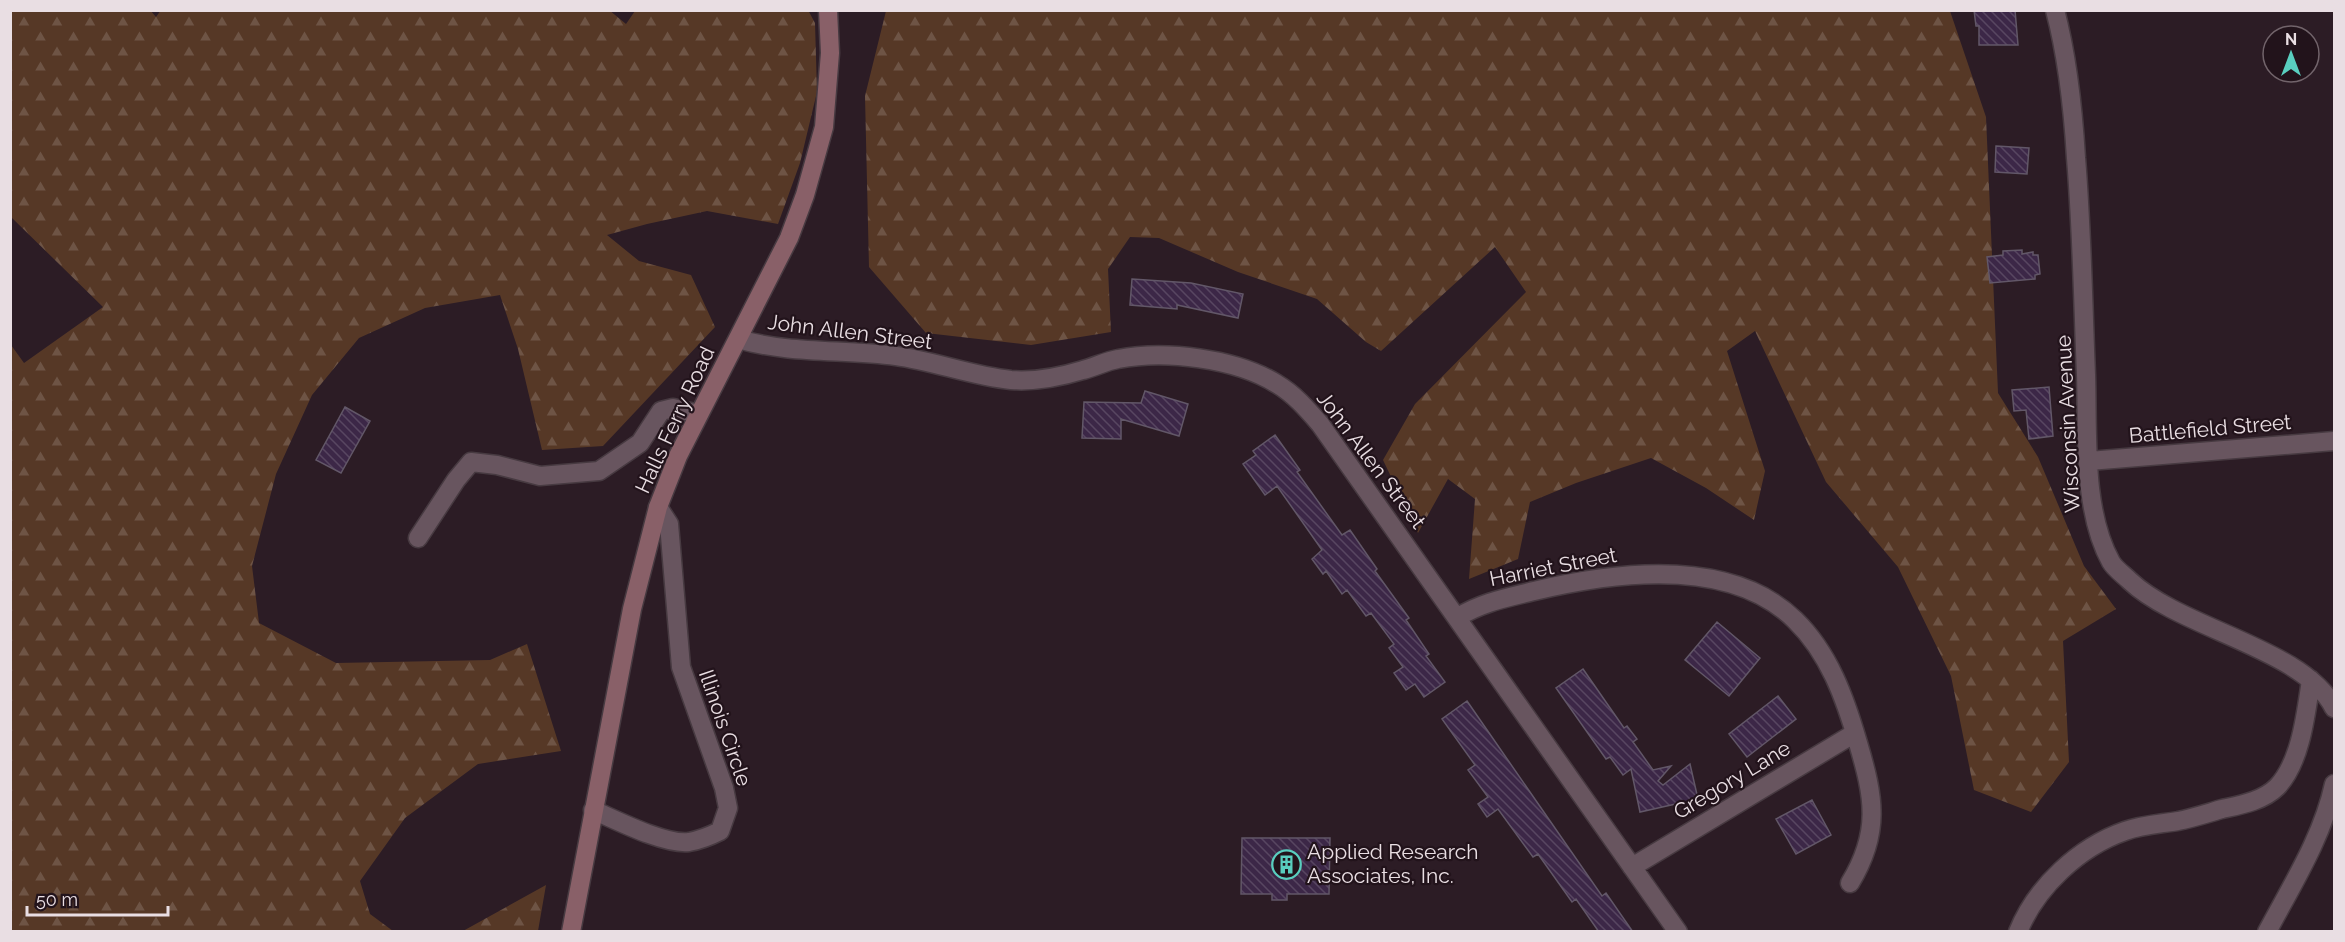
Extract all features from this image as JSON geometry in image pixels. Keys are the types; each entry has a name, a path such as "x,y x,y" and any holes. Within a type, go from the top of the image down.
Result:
{"street":[{"name":"Halls Ferry Road","path":"571,932 632,609 658,507 678,456 789,238 806,195 824,127 829,75 828,10"},
{"name":"Wisconsin Avenue","path":"2055,10 2070,81 2080,201 2089,461 2093,510 2100,537 2112,564 2139,589 2170,609 2234,637 2289,665 2311,680 2328,696 2334,708"},
{"name":"John Allen Street","path":"738,339 761,345 896,356 1011,380 1046,380 1117,359 1179,356 1247,370 1276,384 1302,403 1320,424 1678,932"},
{"path":"418,538 456,480 471,462 497,465 540,476 599,471 640,443 661,411 673,408 699,414"},
{"name":"Battlefield Street","path":"2089,461 2334,441"},
{"name":"Illinois Circle","path":"593,810 658,837 687,843 707,838 720,831 728,808 724,788 681,667 669,524 658,507"},
{"name":"Harriet Street","path":"1458,617 1479,604 1575,581 1630,574 1665,573 1729,584 1756,593 1775,604 1802,628 1816,645 1834,675 1855,733 1872,797 1869,846 1850,883"},
{"path":"2018,932 2026,913 2045,886 2098,843 2124,831 2181,820 2258,799 2277,787 2293,761 2301,736 2311,680"},
{"name":"Gregory Lane","path":"1632,867 1855,733"},
{"path":"2267,932 2311,847 2330,805 2334,784"}],"green space":[{"path":"150,10 156,17 161,10 609,10 626,24 635,11 808,10 815,23 817,92 800,163 778,224 707,211 607,235 639,261 691,275 715,327 603,446 542,450 518,349 500,295 425,308 359,338 312,395 276,474 252,566 259,623 336,663 490,660 527,644 561,751 478,764 405,818 360,881 370,914 393,931 11,931 11,345 24,363 103,307 11,217 11,11"},
{"path":"886,11 1950,11 1986,117 1998,393 2038,457 2084,566 2116,609 2063,641 2069,762 2031,812 1974,790 1951,676 1898,567 1826,482 1755,331 1727,351 1765,471 1754,520 1706,488 1651,458 1576,483 1530,502 1518,559 1469,579 1475,499 1448,479 1418,533 1383,460 1415,404 1526,292 1495,247 1381,351 1366,342 1317,299 1238,272 1159,238 1130,237 1108,269 1111,332 1031,345 926,333 869,267 865,96"},
{"path":"546,885 538,931 463,931"}],"building":[{"path":"1974,10 2015,10 2018,45 1979,45 1979,26 1976,26"},
{"path":"1996,146 2029,148 2027,174 1995,172"},
{"path":"2022,250 2022,254 2033,252 2033,255 2038,255 2040,274 2035,275 2035,279 1990,283 1987,257 2003,255 2003,251"},
{"path":"1132,279 1191,283 1243,294 1238,318 1177,305 1177,309 1130,305"},
{"path":"2049,387 2053,436 2029,439 2026,410 2014,411 2012,390"},
{"path":"1145,391 1188,404 1179,436 1121,419 1121,439 1082,438 1084,402 1141,403"},
{"path":"345,407 370,421 341,473 316,460"},
{"path":"1275,435 1300,470 1297,472 1342,535 1350,530 1377,569 1375,571 1409,618 1406,620 1429,654 1426,656 1445,682 1424,697 1415,684 1406,690 1394,673 1403,667 1389,648 1394,644 1371,613 1366,616 1347,590 1342,594 1326,571 1323,574 1312,559 1322,550 1277,486 1265,495 1243,464 1256,455 1253,451"},
{"path":"1717,622 1760,658 1729,696 1685,660"},
{"path":"1583,669 1624,728 1627,726 1637,739 1633,742 1653,770 1671,766 1658,781 1663,785 1690,764 1698,799 1640,812 1631,769 1623,775 1610,757 1606,759 1556,688"},
{"path":"1778,696 1796,719 1747,757 1729,734"},
{"path":"1467,701 1602,896 1606,893 1633,932 1599,932 1576,899 1572,902 1538,854 1533,857 1498,809 1487,817 1478,804 1488,797 1468,770 1475,765 1442,719"},
{"path":"1812,800 1831,835 1796,854 1776,819"},
{"name":"Applied Research Associates, Inc.","path":"1242,838 1330,838 1329,894 1287,894 1287,900 1272,900 1272,894 1241,894"}],"place":[{"name":"Applied Research Associates, Inc.","path":"1286,864"}]}
